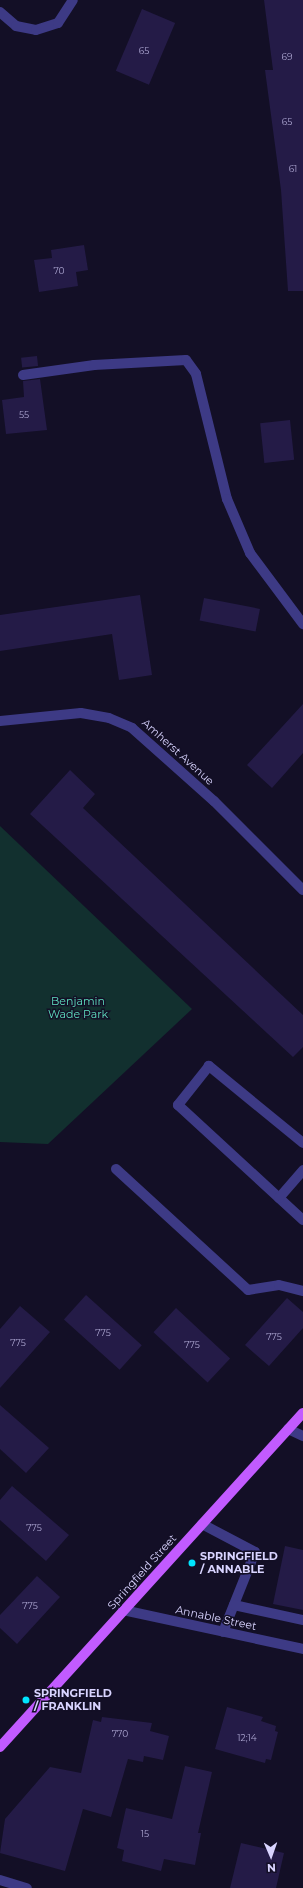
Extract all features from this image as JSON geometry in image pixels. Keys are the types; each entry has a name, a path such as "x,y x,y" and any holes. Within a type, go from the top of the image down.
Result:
{"main road":[{"name":"Springfield Street","path":"0,1747 303,1413"}],"street":[{"path":"0,12 16,26 36,30 58,23 73,0"},
{"path":"23,375 94,365 186,360 196,374 227,499 250,553 303,624"},
{"name":"Amherst Avenue","path":"0,721 81,713 110,718 132,728 214,801 303,890"},
{"path":"303,1143 209,1066 178,1105 303,1220"},
{"path":"116,1169 248,1290 279,1285 303,1291"},
{"path":"279,1198 303,1170"},
{"path":"288,1429 303,1436"},
{"path":"202,1524 255,1552 223,1632"},
{"path":"234,1605 303,1620"},
{"name":"Annable Street","path":"123,1610 303,1649"},
{"path":"0,1880 27,1888"}],"green space":[{"name":"Benjamin Wade Park","path":"0,826 192,1009 48,1144 0,1142"}],"building":[{"path":"264,0 303,0 303,291 288,291 281,190 265,70 273,70"},
{"path":"142,9 175,23 149,85 116,71"},
{"path":"84,245 88,270 76,272 78,286 39,292 34,260 52,258 51,250"},
{"path":"37,356 38,366 22,368 21,358"},
{"path":"40,379 47,430 6,434 2,400 24,397 23,381"},
{"path":"290,420 294,460 264,463 260,423"},
{"path":"140,595 152,675 119,680 112,634 0,651 0,615"},
{"path":"204,598 260,609 256,631 200,621"},
{"path":"303,704 303,753 272,788 247,765"},
{"path":"70,770 95,794 83,808 303,1015 303,1047 293,1057 30,814"},
{"path":"86,1295 142,1345 120,1370 64,1320"},
{"path":"287,1298 303,1312 303,1328 269,1366 245,1345"},
{"path":"20,1306 50,1332 0,1388 0,1329"},
{"path":"176,1308 230,1358 208,1383 153,1332"},
{"path":"0,1405 49,1448 26,1473 0,1449"},
{"path":"12,1486 69,1535 46,1561 0,1520 0,1500"},
{"path":"285,1546 303,1550 303,1610 273,1604"},
{"path":"37,1576 60,1597 17,1644 0,1628 0,1615"},
{"path":"227,1707 263,1717 261,1721 276,1726 275,1731 278,1732 271,1760 266,1759 265,1763 215,1749"},
{"path":"102,1717 152,1723 150,1731 169,1736 163,1760 144,1756 143,1762 128,1759 111,1817 83,1809 65,1871 0,1853 5,1819 50,1767 81,1773 93,1720 101,1722"},
{"path":"185,1766 212,1772 198,1833 201,1833 195,1865 164,1859 161,1871 122,1861 124,1850 117,1848 126,1808 172,1819"},
{"path":"241,1843 284,1853 276,1888 230,1888"}],"place":[{"name":"SPRINGFIELD / ANNABLE","path":"192,1563"},
{"name":"SPRINGFIELD / FRANKLIN","path":"26,1700"}]}
